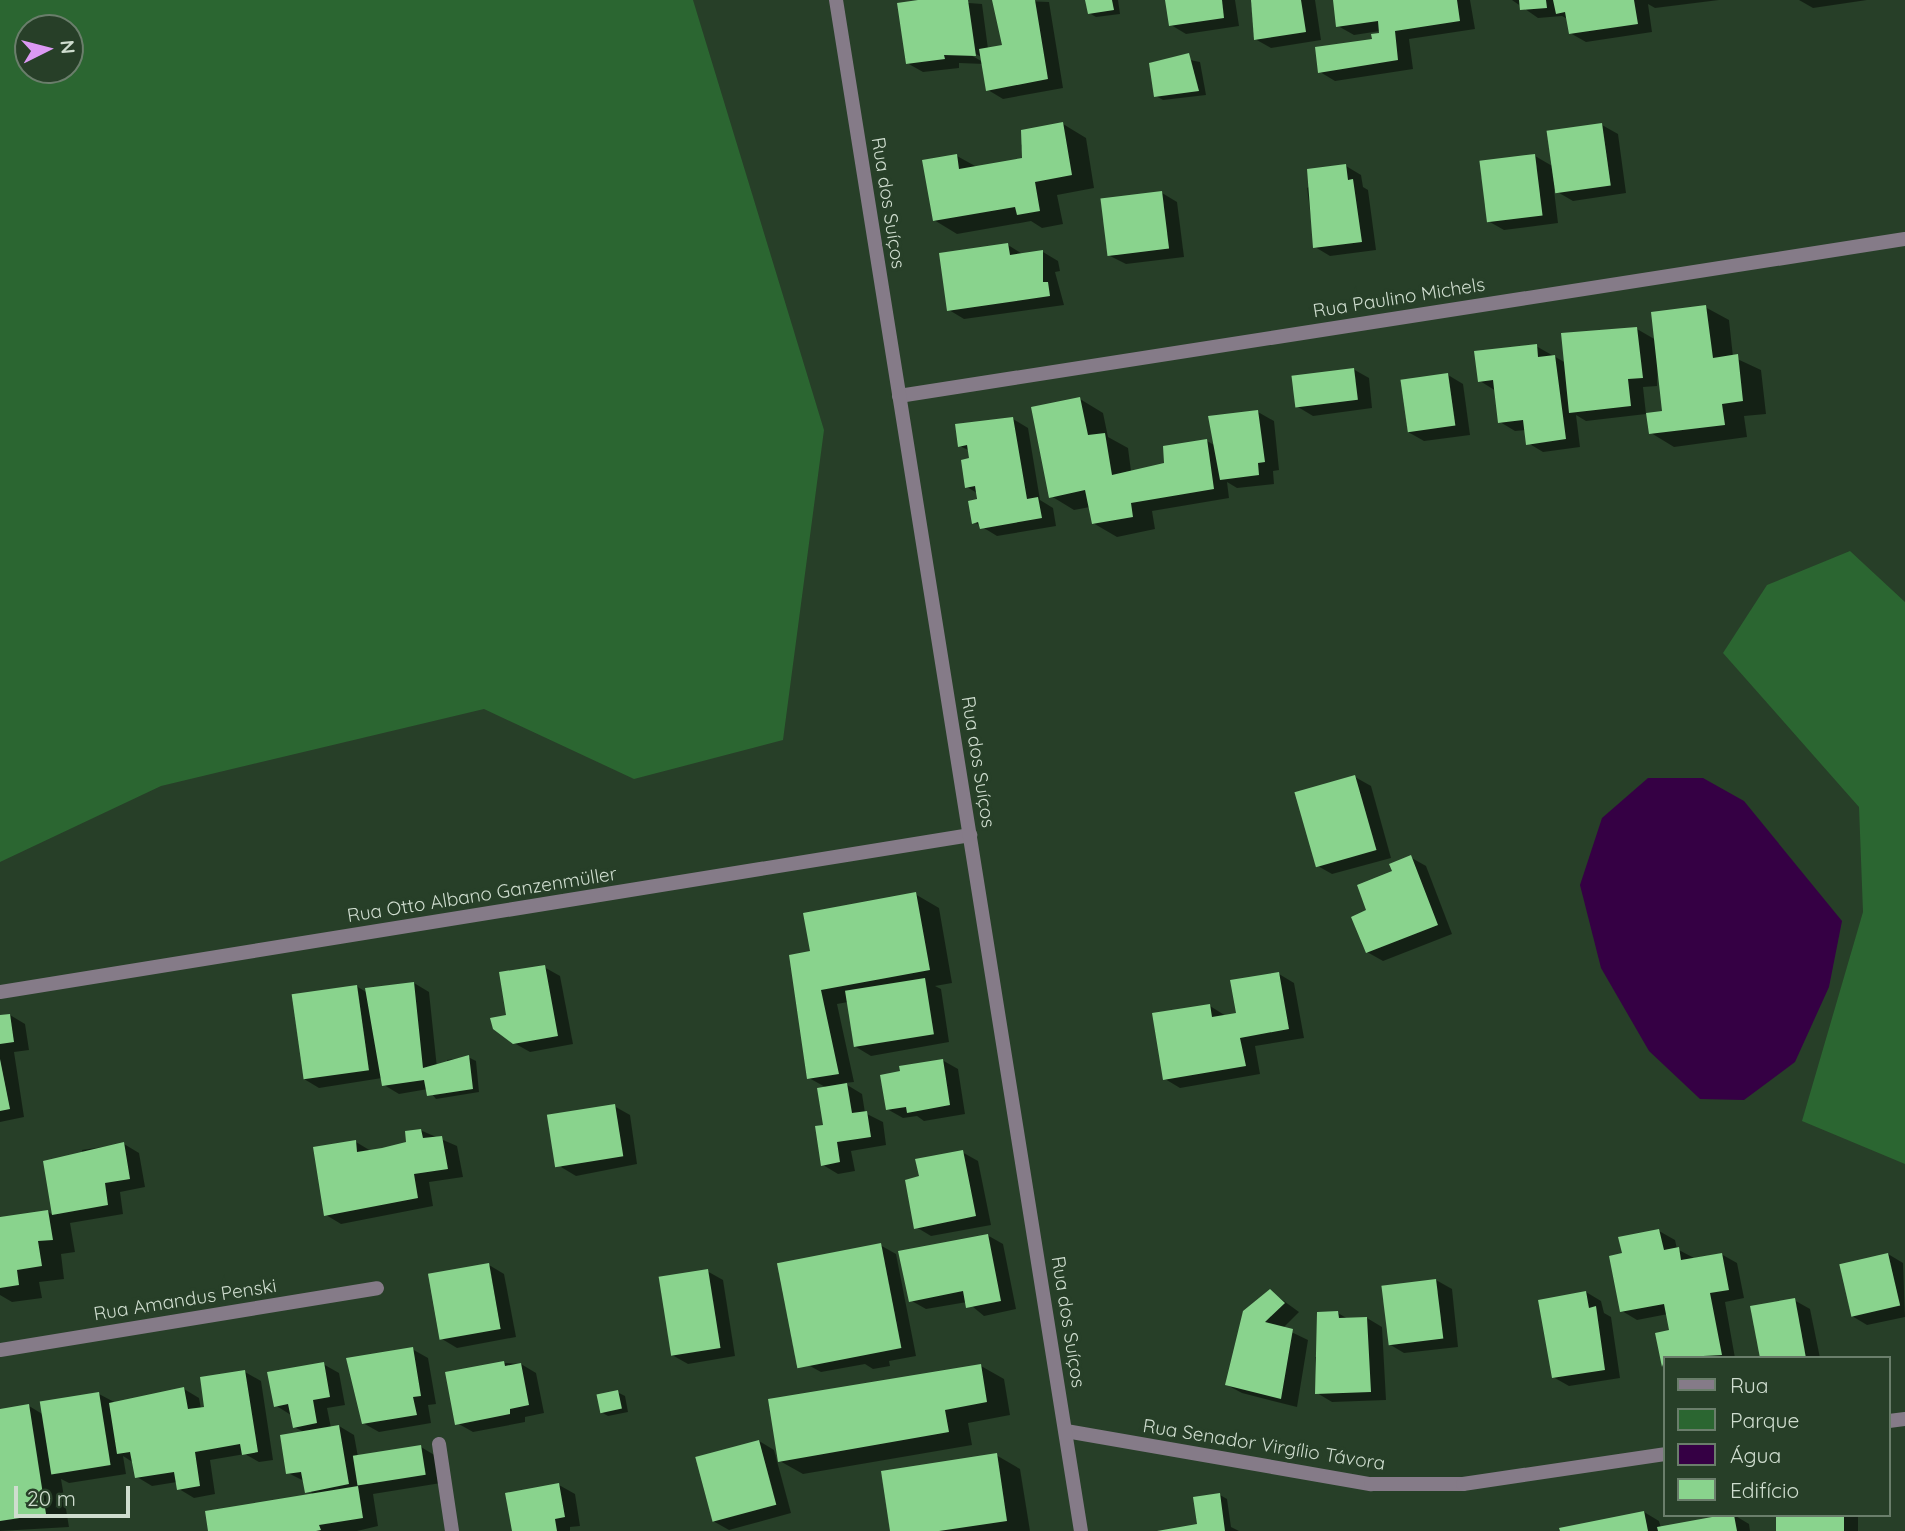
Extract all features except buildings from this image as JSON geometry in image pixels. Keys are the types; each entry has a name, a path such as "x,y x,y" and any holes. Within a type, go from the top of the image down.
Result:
{"street":[{"name":"Rua dos Suíços","path":"836,0 1081,1531"},
{"name":"Rua Paulino Michels","path":"900,396 1905,239"},
{"name":"Rua Otto Albano Ganzenmüller","path":"0,992 970,835"},
{"name":"Rua Amandus Penski","path":"0,1350 377,1288"},
{"name":"Rua Senador Virgílio Távora","path":"1066,1431 1383,1485 1463,1484 1664,1454"},
{"path":"439,1444 453,1531"}],"green space":[{"path":"0,0 693,0 824,430 783,740 634,779 484,709 161,786 0,862"},
{"path":"1850,551 1905,602 1905,1164 1802,1121 1863,912 1859,807 1723,653 1767,585"}],"water":[{"path":"1648,778 1703,778 1744,801 1842,921 1829,987 1795,1062 1744,1100 1700,1099 1649,1051 1601,968 1580,885 1602,818"}]}
